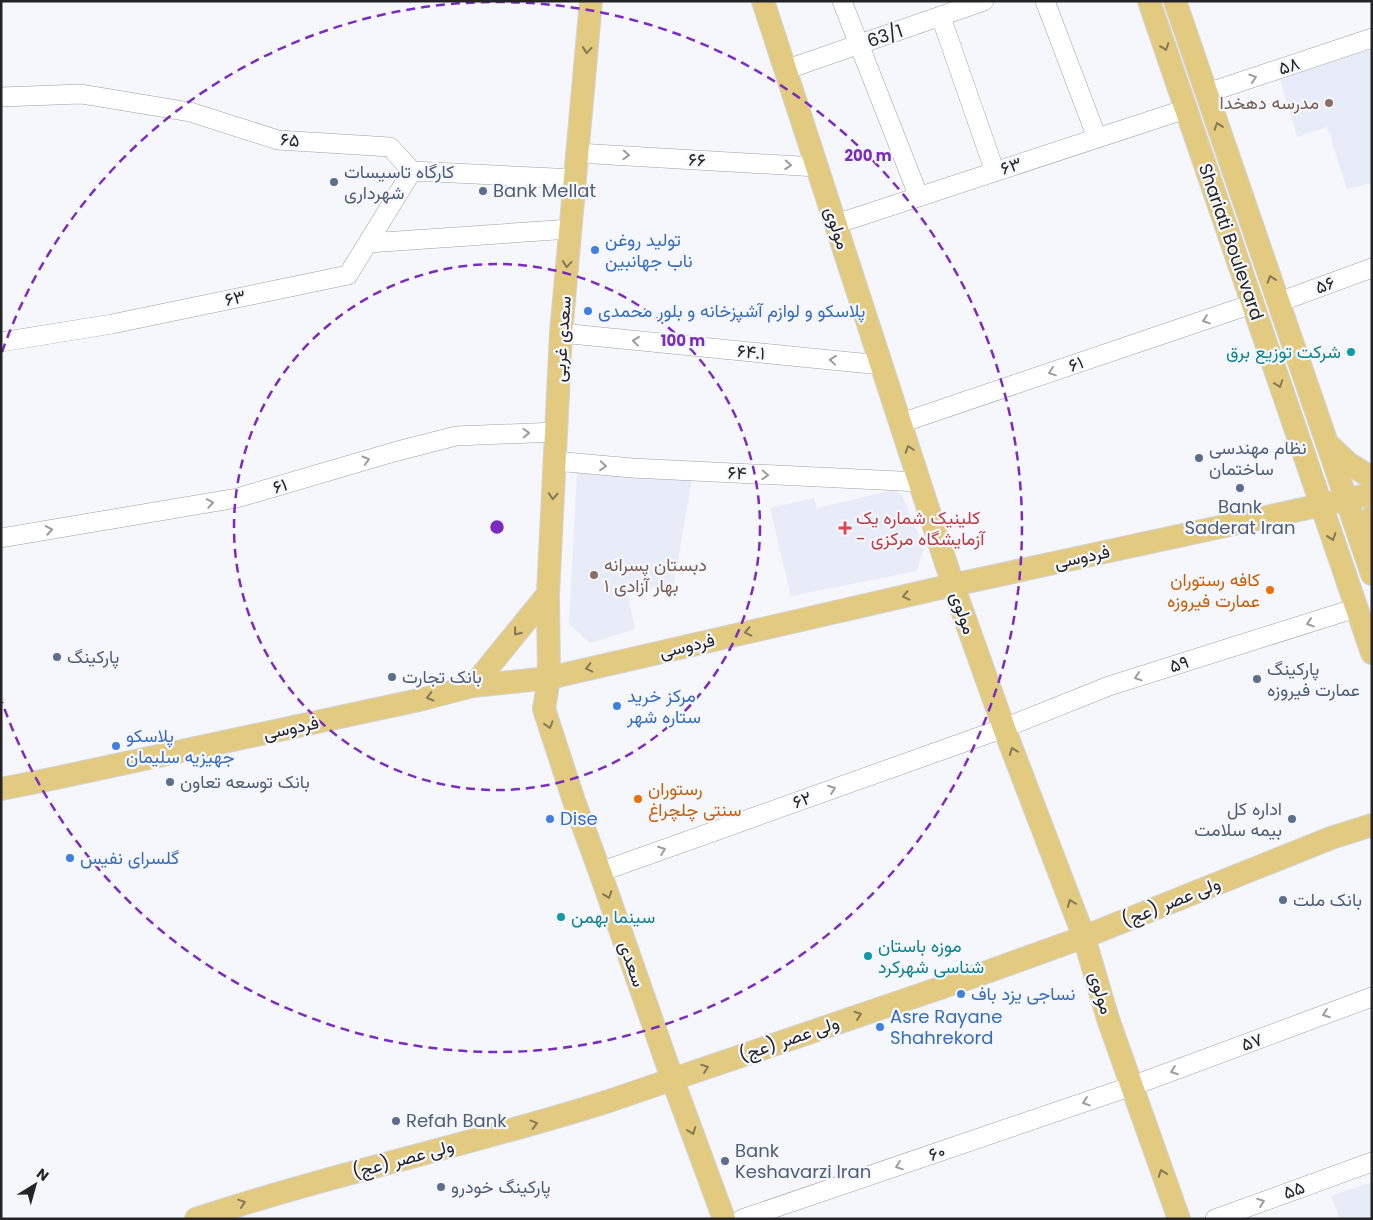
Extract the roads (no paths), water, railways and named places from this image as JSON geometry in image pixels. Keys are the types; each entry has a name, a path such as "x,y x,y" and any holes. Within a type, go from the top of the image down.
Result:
{"main road":[{"name":"سعدی غربی","path":"549,678 548,594 562,333 591,1"},
{"name":"مولوی","path":"763,1 953,585 1004,728 1084,937 1108,1019 1179,1219"},
{"name":"Shariati Boulevard","path":"1149,1 1372,653"},
{"name":"Shariati Boulevard","path":"1175,1 1372,574"},
{"path":"1327,442 1348,463 1372,478"},
{"name":"فردوسی","path":"1,789 419,700 473,686 549,678 953,585 1372,494"},
{"path":"1362,544 1372,517"},
{"path":"473,686 548,594"},
{"name":"سعدی","path":"549,678 544,709 574,801 724,1219"},
{"name":"ولی عصر (عج)","path":"196,1219 253,1200 552,1119 606,1102 1084,937 1331,838 1372,825"}],"street":[{"path":"842,1 920,196"},
{"name":"63/1","path":"785,70 984,1"},
{"path":"1044,1 1097,138"},
{"path":"941,17 995,172"},
{"name":"۵۸","path":"1207,93 1372,38"},
{"name":"۶۵","path":"1,97 81,94 190,112 278,140 390,148 412,171"},
{"name":"۶۳","path":"836,224 1186,108"},
{"name":"۶۶","path":"577,153 817,167"},
{"path":"412,171 575,179"},
{"name":"۶۳","path":"1,342 112,324 348,275 412,171"},
{"path":"368,243 570,229"},
{"name":"۵۶","path":"1279,302 1372,268"},
{"name":"۶۱","path":"901,423 1252,304"},
{"name":"۶۴.۱","path":"562,333 881,365"},
{"name":"۶۱","path":"1,538 237,498 456,436 556,432"},
{"name":"۶۴","path":"555,462 632,468 920,482"},
{"name":"۵۹","path":"1004,728 1109,686 1356,608"},
{"name":"۶۲","path":"600,872 1004,728"},
{"name":"۵۷","path":"1132,1086 1372,997"},
{"name":"۶۰","path":"742,1219 1132,1086"},
{"name":"۵۵","path":"1216,1219 1372,1162"}],"place":[{"name":"مدرسه دهخدا","path":"1329,103"},
{"name":"کارگاه تاسیسات شهرداری","path":"334,182"},
{"name":"Bank Mellat","path":"483,191"},
{"name":"تولید روغن ناب جهانبین","path":"595,250"},
{"name":"پلاسکو و لوازم آشپزخانه و بلور محمدی","path":"588,311"},
{"name":"شرکت توزیع برق","path":"1351,352"},
{"name":"نظام مهندسی ساختمان","path":"1199,458"},
{"name":"Bank Saderat Iran","path":"1240,488"},
{"name":"کلینیک شماره یک - آزمایشگاه مرکزی","path":"845,528"},
{"name":"دبستان پسرانه بهار آزادی ۱","path":"594,575"},
{"name":"کافه رستوران عمارت فیروزه","path":"1270,590"},
{"name":"پارکینگ","path":"57,657"},
{"name":"بانک تجارت","path":"392,677"},
{"name":"پارکینگ عمارت فیروزه","path":"1257,679"},
{"name":"مرکز خرید ستاره شهر","path":"617,706"},
{"name":"پلاسکو جهیزیه سلیمان","path":"116,746"},
{"name":"بانک توسعه تعاون","path":"170,782"},
{"name":"رستوران سنتی چلچراغ","path":"638,799"},
{"name":"Dise","path":"550,819"},
{"name":"اداره کل بیمه سلامت","path":"1292,819"},
{"name":"گلسرای نفیس","path":"70,858"},
{"name":"بانک ملت","path":"1283,900"},
{"name":"سینما بهمن","path":"561,917"},
{"name":"موزه باستان شناسی شهرکرد","path":"868,956"},
{"name":"نساجی یزد باف","path":"961,994"},
{"name":"Asre Rayane Shahrekord","path":"880,1027"},
{"name":"Refah Bank","path":"396,1121"},
{"name":"Bank Keshavarzi Iran","path":"725,1161"},
{"name":"پارکینگ خودرو","path":"441,1187"}]}
